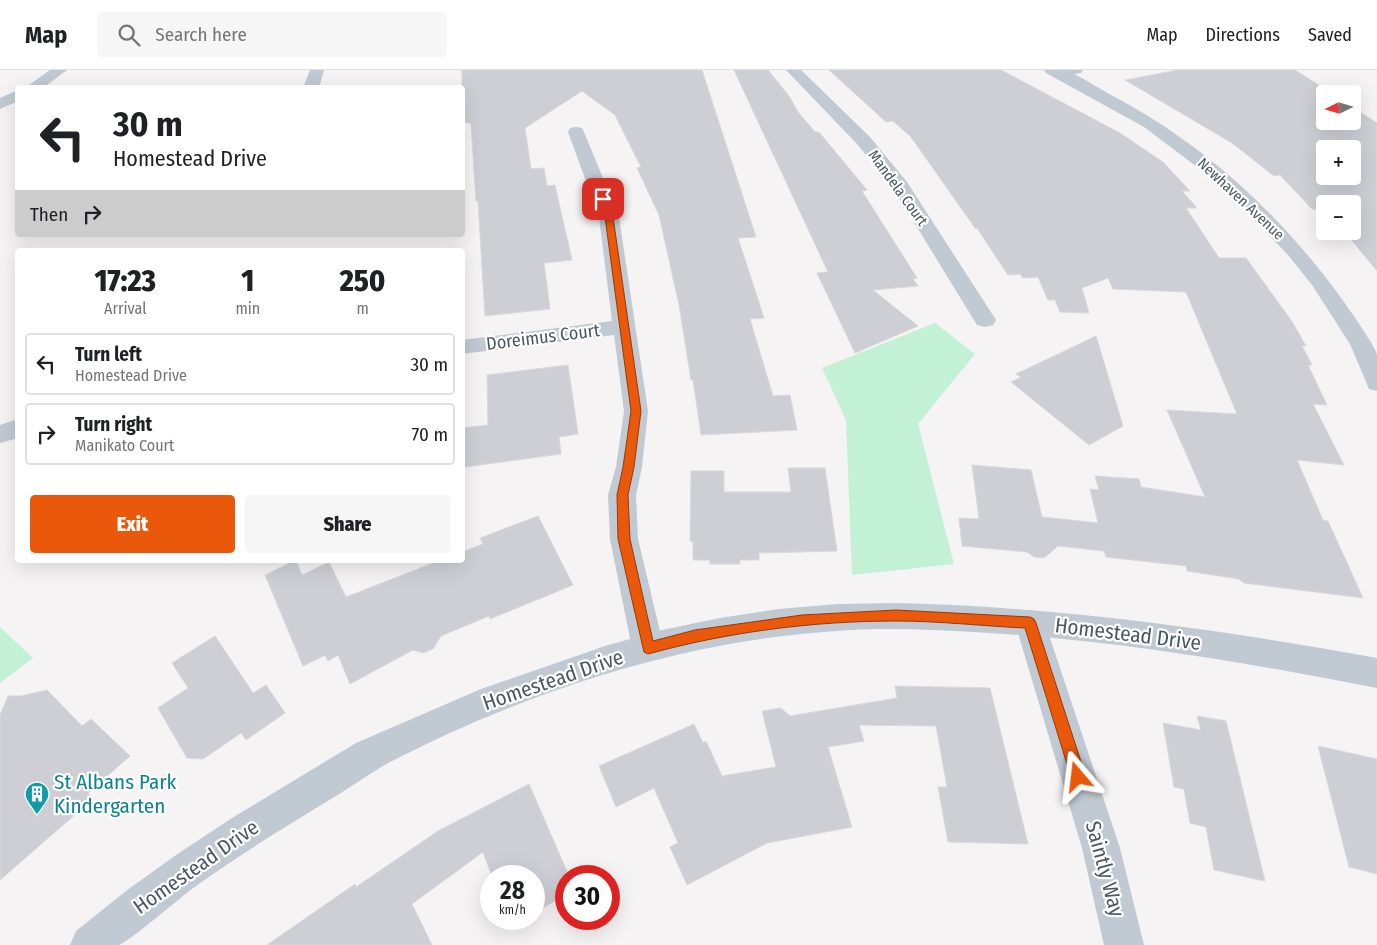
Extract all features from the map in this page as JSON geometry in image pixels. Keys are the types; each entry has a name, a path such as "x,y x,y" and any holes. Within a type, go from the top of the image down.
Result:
{"street":[{"path":"37,85 60,70"},
{"path":"312,85 317,70"},
{"name":"Mandela Court","path":"793,70 864,141 883,163 900,186 985,320"},
{"path":"1054,72 1076,70"},
{"name":"Newhaven Avenue","path":"1054,72 1149,124 1193,154 1249,204 1281,236 1324,287 1361,345 1377,383"},
{"path":"0,104 15,96"},
{"path":"576,132 609,217 636,411 629,467 622,495 624,539 648,648"},
{"name":"Doreimus Court","path":"465,347 624,327"},
{"path":"0,434 15,429"},
{"name":"Homestead Drive","path":"90,945 172,880 280,809 375,752 485,702 592,662 695,636 802,620 896,616 1030,623 1092,628 1272,653 1377,673"},
{"name":"Saintly Way","path":"1030,623 1100,848 1124,945"}],"green space":[{"path":"935,323 975,354 918,424 954,564 852,575 846,420 822,368"},
{"path":"0,627 33,658 0,683"}],"building":[{"path":"462,70 702,70 756,237 738,238 764,318 750,319 773,396 790,395 797,430 701,435 679,305 659,215 637,168 641,167 615,115 582,91 525,128 531,169 544,168 547,186 555,185 572,260 544,263 550,309 485,316 471,124 465,122 465,85 462,85"},
{"path":"734,70 768,70 789,96 798,112 815,132 819,132 867,190 862,191 917,278 913,279 918,286 873,290 918,326 855,353 817,273 828,272"},
{"path":"829,70 1001,70 1120,133 1163,162 1190,191 1182,191 1197,208 1186,208 1219,258 1246,258 1291,320 1306,346 1302,346 1312,365 1308,365 1327,405 1313,404 1344,465 1297,460 1323,520 1328,521 1363,598 1244,583 1239,579 1187,571 1186,566 1106,557 1104,551 1058,546 1044,558 1034,557 1027,552 962,546 959,518 979,519 972,465 1031,470 1042,517 1098,523 1090,489 1099,490 1095,476 1139,479 1141,487 1205,497 1167,410 1237,414 1186,292 1113,289 1108,278 1082,288 1089,313 1060,312 1055,300 1048,300 1038,277 1023,278 1020,274 1008,275 977,228 975,228 911,137 893,121 886,122"},
{"path":"1178,70 1295,70 1319,85 1316,85 1316,130 1361,130 1361,113 1377,123 1377,271 1351,240 1361,240 1361,195 1316,195 1316,209 1312,209 1280,175 1274,176 1232,143 1125,80"},
{"path":"1096,336 1123,426 1089,445 1011,382 1021,377 1016,374"},
{"path":"568,365 578,434 559,437 561,454 465,467 465,428 488,425 487,375"},
{"path":"788,468 825,468 837,551 759,553 759,560 740,560 740,564 710,564 710,560 693,560 693,542 690,541 691,471 724,471 724,492 791,492"},
{"path":"538,516 573,585 490,619 489,616 441,636 433,649 423,653 413,650 350,684 338,655 328,661 325,655 303,666 265,575 290,563 297,563 302,575 329,563 346,597 433,563 465,563 465,551 483,544 480,538"},
{"path":"215,636 253,693 266,685 285,713 246,740 241,733 203,759 187,758 158,708 188,688 172,663"},
{"path":"895,686 990,688 1028,844 948,842 938,787 947,787 936,726 859,725 864,741 828,747 852,827 767,843 687,885 670,847 678,843 654,788 616,807 599,766 694,724 703,743 706,741 722,776 776,767 762,711 781,708 790,716 897,698"},
{"name":"St Albans Park Kindergarten","path":"47,690 82,726 91,719 130,756 88,793 93,799 0,880 0,715 8,696 21,696"},
{"path":"1197,716 1226,721 1265,881 1214,870 1206,827 1190,823 1184,789 1174,787 1163,723 1201,730"},
{"path":"1318,746 1377,759 1377,874 1349,867"},
{"path":"529,784 564,865 555,865 555,901 545,907 545,865 488,865 483,852 412,904 432,945 267,945 355,884 356,887 438,831"}],"place":[{"name":"St Albans Park Kindergarten","path":"37,815"}],"route":[{"path":"603,199 609,217 636,411 629,467 622,495 624,539 633,588 648,648 695,636 802,620 896,616 990,619 1030,623 1078,777"}]}
